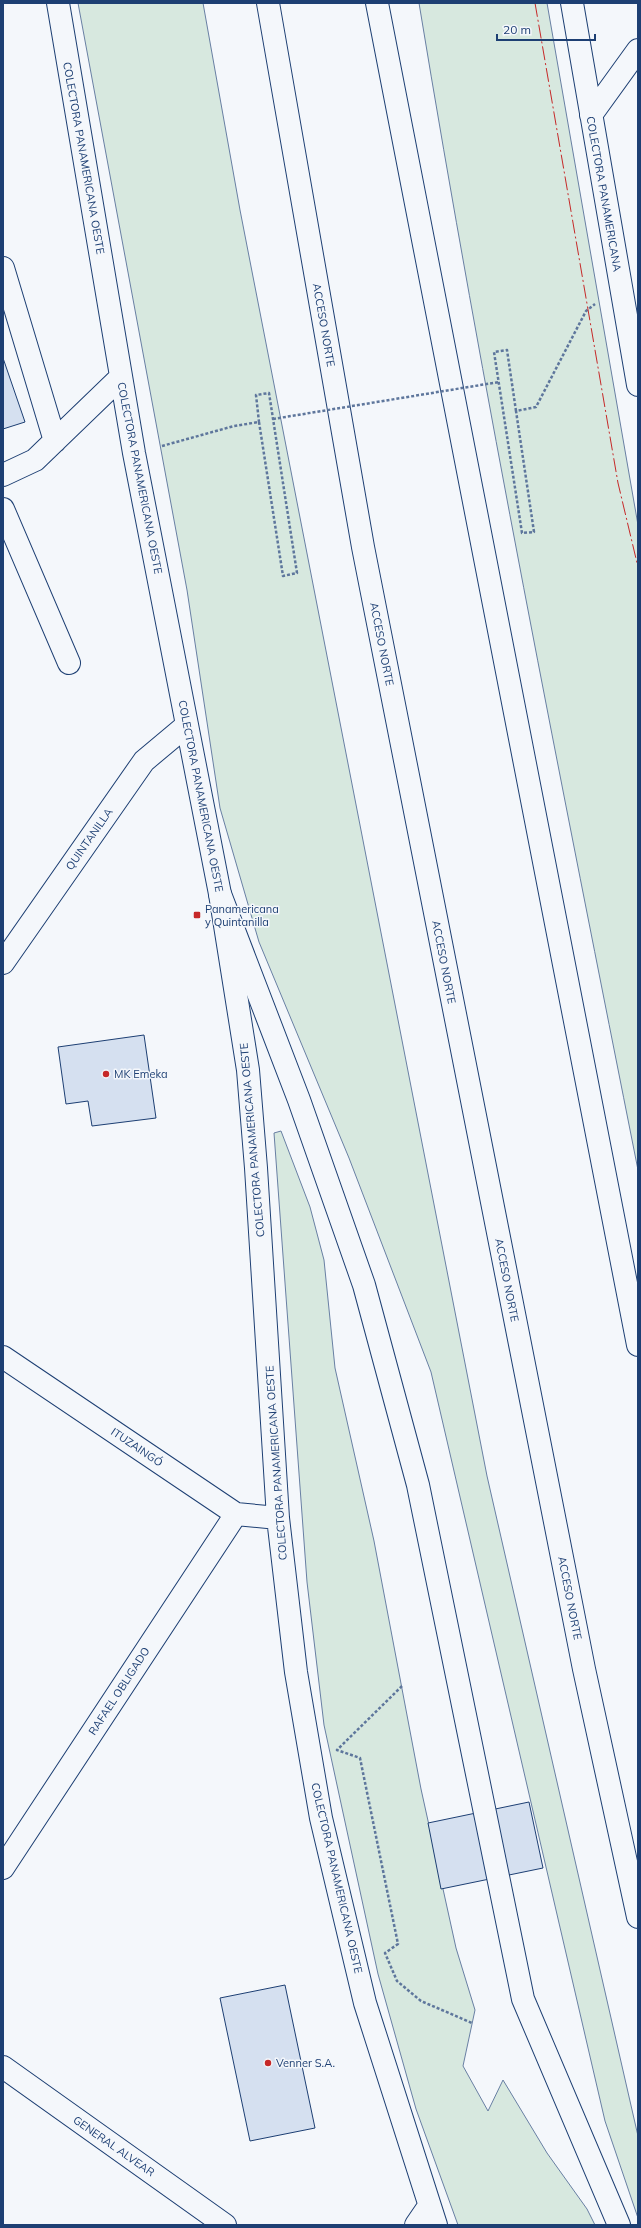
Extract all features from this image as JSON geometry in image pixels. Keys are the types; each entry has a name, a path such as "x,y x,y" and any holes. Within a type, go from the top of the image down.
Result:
{"main road":[{"name":"COLECTORA PANAMERICANA OESTE","path":"58,3 134,453 220,894 248,1070 256,1168 278,1518 296,1672 321,1818 365,2003 433,2215"},
{"name":"ACCESO NORTE","path":"268,3 364,555 582,1661 638,1917"},
{"path":"377,3 638,1345"},
{"name":"COLECTORA PANAMERICANA","path":"572,3 638,385"},
{"path":"591,116 638,50"},
{"path":"3,268 55,441"},
{"path":"3,475 35,460 121,377"},
{"path":"3,509 70,663"},
{"name":"QUINTANILLA","path":"5,957 144,761 187,725"},
{"path":"220,894 298,1100 364,1285 418,1485 523,1999 619,2225"},
{"name":"ITUZAINGÓ","path":"3,1357 236,1514 278,1518"},
{"name":"RAFAEL OBLIGADO","path":"3,1868 236,1514"},
{"name":"GENERAL ALVEAR","path":"3,2066 226,2225"},
{"path":"416,2225 433,2215"}],"path":[{"path":"516,411 536,407 586,311 620,285"},
{"path":"507,350 516,411 534,532 522,533 494,352 507,350"},
{"path":"273,419 499,382"},
{"path":"269,393 296,573 283,576 260,422 256,395 269,393"},
{"path":"134,453 234,426 260,422"},
{"path":"402,1686 337,1750 360,1758 398,1944 385,1953 397,1981 420,2001 472,2024"}],"shaded area":[{"path":"78,3 203,3 240,210 487,1476 638,2136 638,2218 605,2121 431,1372 349,1158 259,942 220,808 187,590"},
{"path":"419,3 547,3 638,525 638,1170 496,441 469,295"},
{"path":"281,1131 310,1207 324,1260 335,1368 374,1541 421,1789 456,1948 475,2010 463,2066 488,2111 503,2080 547,2153 587,2209 595,2225 458,2225 416,2109 378,1974 324,1725 307,1582 274,1133"}],"building":[{"path":"3,358 25,422 3,429"},
{"name":"MK Emeka","path":"144,1035 156,1118 92,1126 88,1101 66,1104 58,1047"},
{"path":"529,1802 543,1868 441,1889 428,1823"},
{"name":"Venner S.A.","path":"285,1985 315,2128 250,2141 220,1998"}],"power":[{"path":"535,3 618,483 638,567"}],"place":[{"name":"Panamericana y Quintanilla","path":"197,915"},
{"name":"MK Emeka","path":"106,1074"},
{"name":"Venner S.A.","path":"268,2063"}]}
